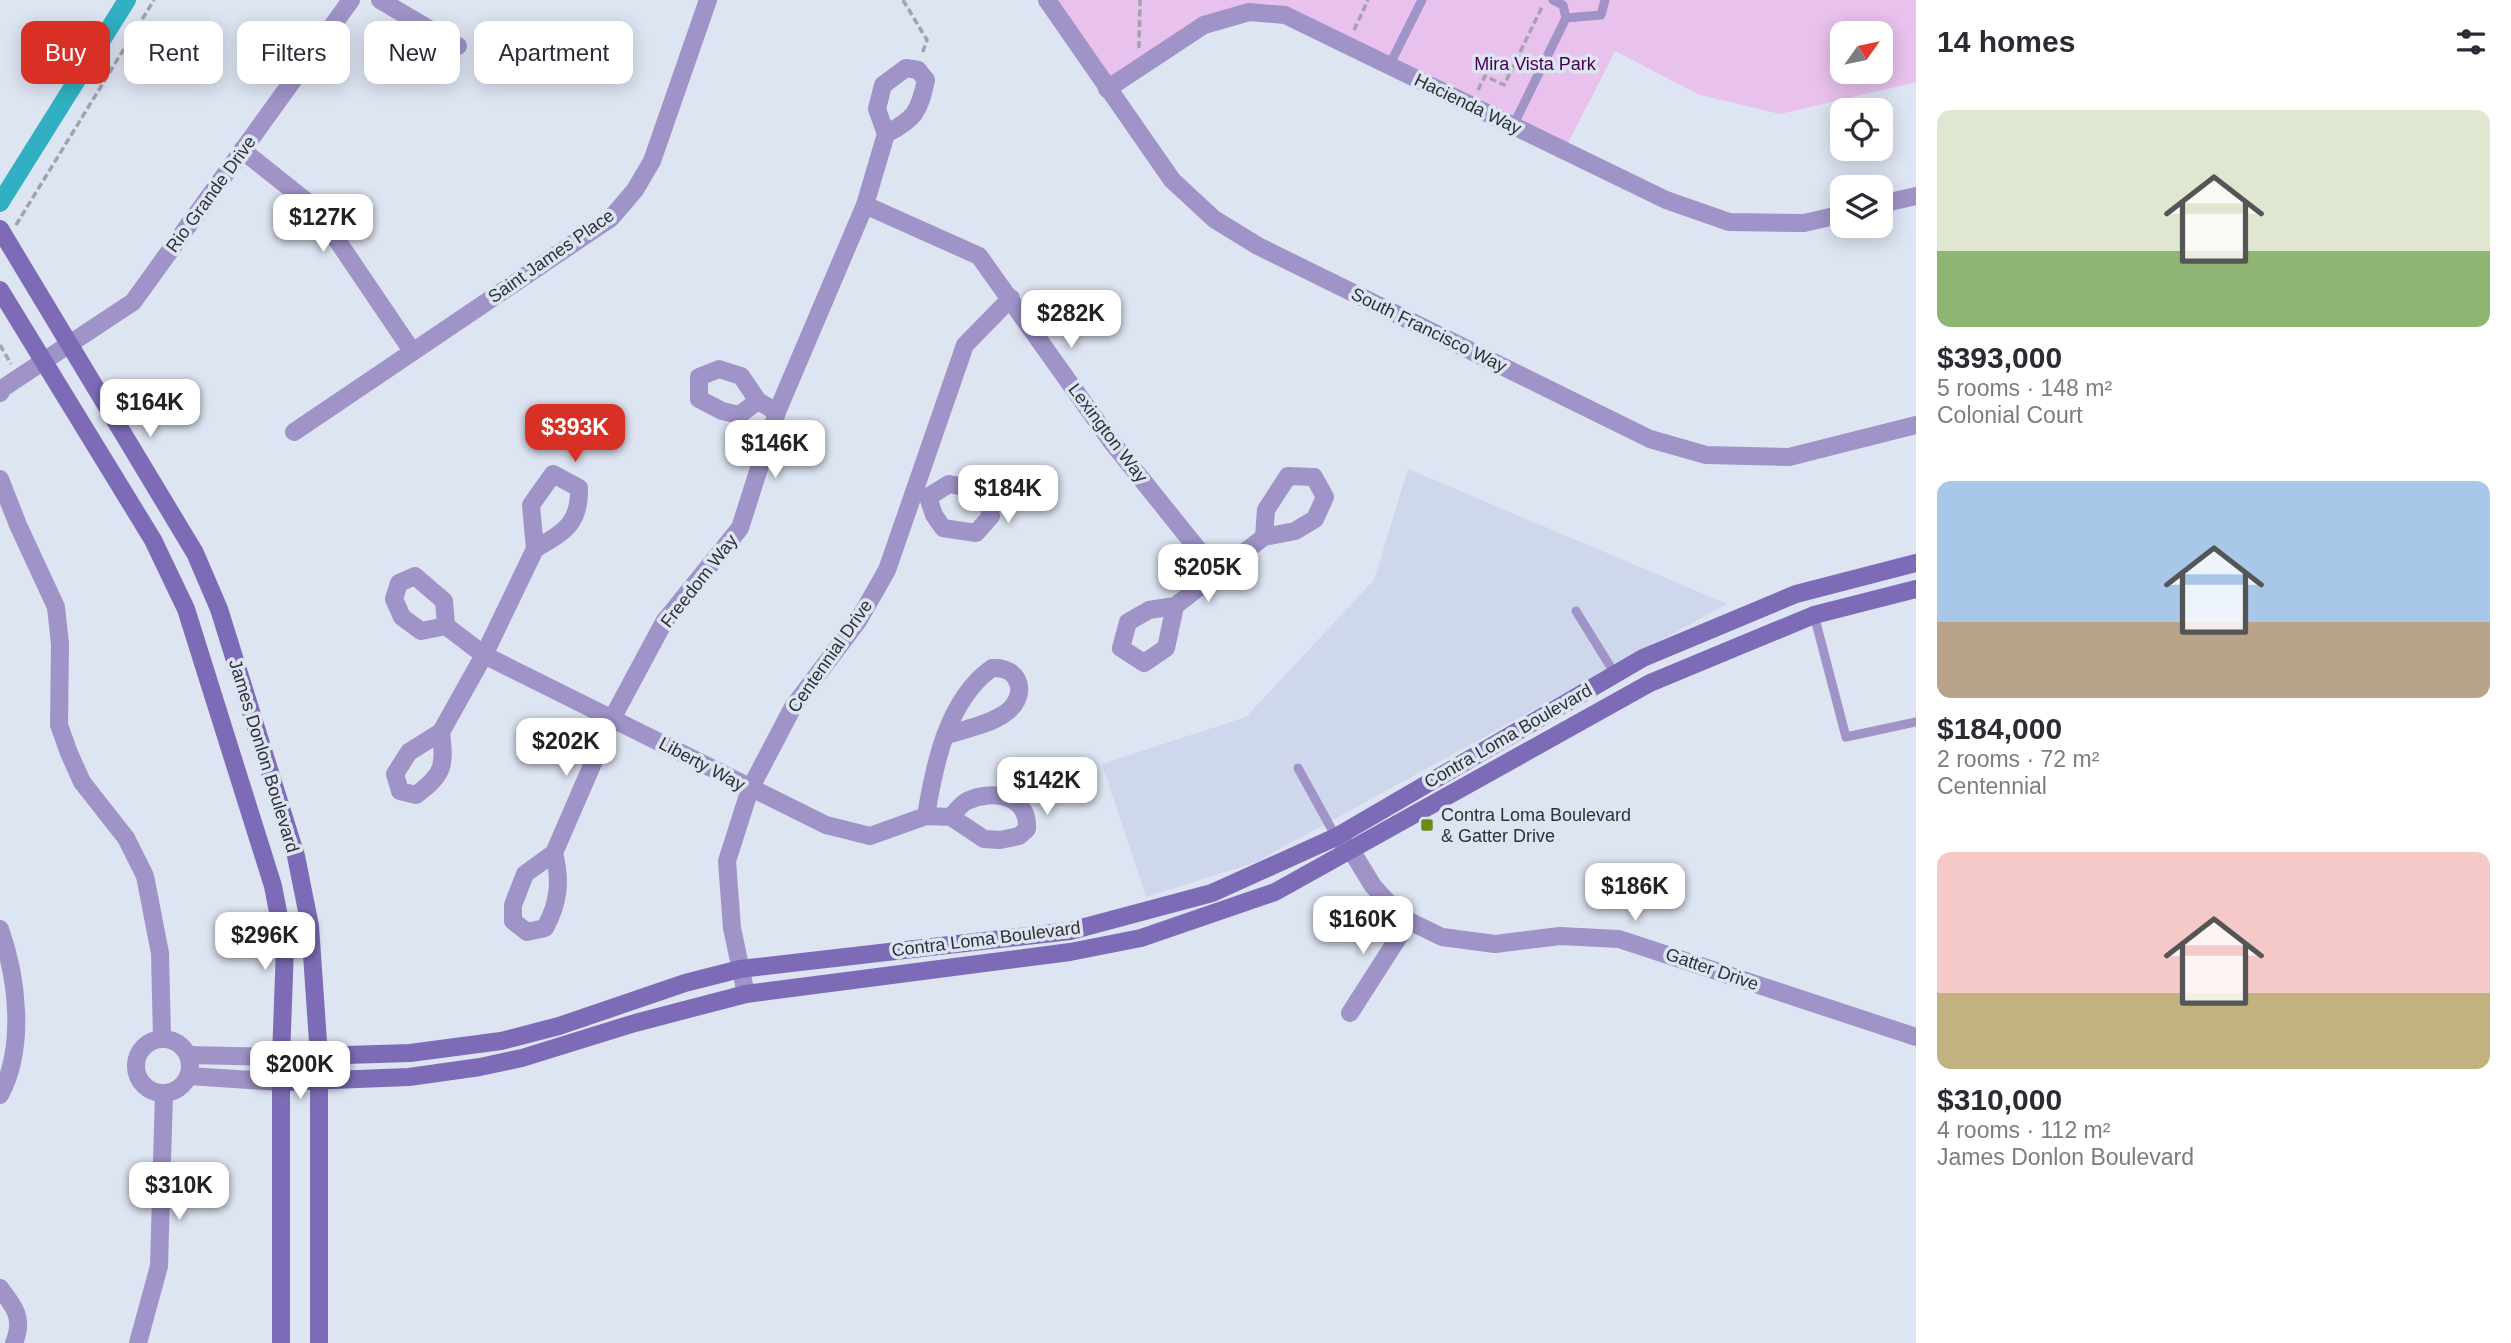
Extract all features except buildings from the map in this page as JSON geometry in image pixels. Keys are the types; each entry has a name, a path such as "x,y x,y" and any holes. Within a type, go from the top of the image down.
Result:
{"main road":[{"name":"James Donlon Boulevard","path":"4,235 195,554 219,609 296,856 310,926 319,1056 319,1343"},
{"name":"James Donlon Boulevard","path":"0,290 153,540 186,608 273,886 285,948 281,1057 281,1343"},
{"name":"Contra Loma Boulevard","path":"281,1057 410,1053 501,1041 559,1026 685,983 740,969 1070,931 1212,893 1336,836 1643,658 1796,594 1916,563"},
{"name":"Contra Loma Boulevard","path":"281,1082 409,1077 491,1065 746,994 1070,952 1141,938 1275,892 1650,683 1814,615 1916,589"}],"street":[{"name":"Rio Grande Drive","path":"0,393 44,360 71,345 133,302 351,0"},
{"path":"380,0 416,21"},
{"name":"Saint James Place","path":"294,432 611,218 635,190 652,161 708,0"},
{"name":"South Francisco Way","path":"1047,0 1172,180 1213,219 1258,246 1650,439 1706,455 1789,457 1916,425"},
{"name":"Hacienda Way","path":"1107,89 1204,25 1248,12 1285,15 1666,201 1729,222 1804,223 1830,217"},
{"path":"906,68 918,69 926,80 921,103 911,121 887,134 877,109 883,85 906,68"},
{"name":"Freedom Way","path":"554,853 613,717 664,622 740,528 777,412 865,205 887,134"},
{"path":"242,150 316,209 412,351"},
{"path":"1893,201 1916,196"},
{"name":"Lexington Way","path":"865,205 979,256 1012,298 1111,441 1216,572"},
{"name":"Centennial Drive","path":"746,994 732,928 727,861 750,789 793,707 858,621 887,570 920,494 965,345 1012,298"},
{"path":"758,401 777,412"},
{"path":"0,479 7,519 56,607 60,644 59,725 69,753 82,782 126,838 145,876 160,953 162,1038"},
{"path":"1175,606 1264,537"},
{"path":"441,732 484,655 535,549"},
{"name":"Liberty Way","path":"446,626 484,655 826,825 870,836 926,816"},
{"path":"947,735 933,767 926,816 951,817"},
{"name":"Gatter Drive","path":"1336,836 1352,850 1373,886 1409,920 1442,937 1477,944 1560,936 1619,939 1916,1037"},
{"path":"1350,1013 1409,920"},
{"path":"0,929 16,988 15,1037 5,1086 0,1095"},
{"path":"162,1038 177,1043 188,1055 189,1076 179,1088 163,1093 146,1087 137,1071 139,1053 145,1046 162,1038"},
{"path":"188,1055 281,1057"},
{"path":"189,1076 281,1082"},
{"path":"138,1343 159,1266 163,1093"},
{"path":"0,1288 20,1316 19,1331 14,1343"}],"lane":[{"path":"1389,66 1422,0"},
{"path":"1513,126 1566,18 1563,5 1553,0"},
{"path":"1566,18 1601,15 1605,0"},
{"path":"1576,611 1615,674"},
{"path":"1814,615 1846,737 1916,722"},
{"path":"1298,768 1336,836"}],"path":[{"path":"4,235 154,0"},
{"path":"903,0 927,40 918,69"},
{"path":"1140,0 1137,45 1148,62"},
{"path":"1346,45 1368,0"},
{"path":"1471,105 1485,76 1504,85 1546,0"}],"shaded area":[{"path":"1408,469 1727,604 1254,863 1146,897 1102,764 1246,717 1374,580"}],"green space":[{"name":"Mira Vista Park","path":"1047,0 1916,0 1916,82 1848,98 1830,98 1830,102 1780,114 1700,95 1615,51 1564,151 1285,15 1204,25 1107,89"}],"waterway":[{"path":"0,203 127,0"}],"place":[{"name":"Contra Loma Boulevard & Gatter Drive","path":"1427,825"}]}
